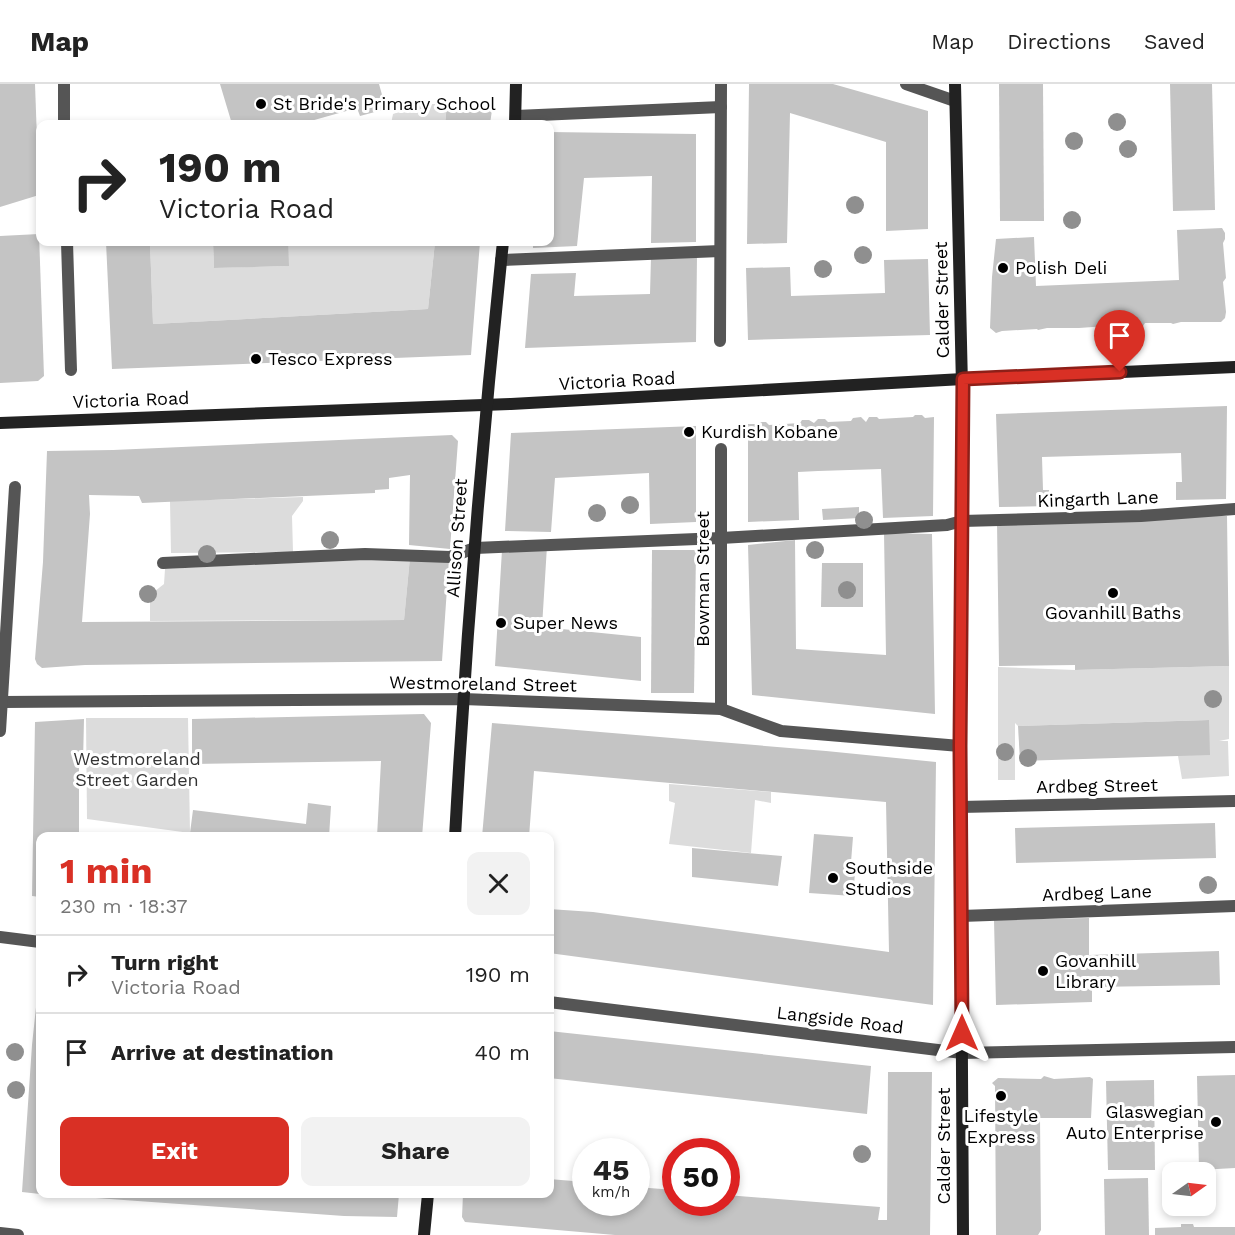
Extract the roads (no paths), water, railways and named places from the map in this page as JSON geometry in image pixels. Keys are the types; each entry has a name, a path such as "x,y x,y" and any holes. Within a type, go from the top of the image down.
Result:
{"street":[{"path":"516,84 516,120 721,107"},
{"path":"720,341 722,84"},
{"path":"906,84 955,101"},
{"name":"Calder Street","path":"955,84 963,379 960,746 963,1235"},
{"path":"64,120 65,85"},
{"path":"67,246 71,370"},
{"name":"Allison Street","path":"455,832 462,699 486,405 503,246"},
{"path":"501,260 720,251"},
{"name":"Victoria Road","path":"0,423 486,405 1235,367"},
{"name":"Bowman Street","path":"721,449 722,709"},
{"path":"0,731 15,487"},
{"name":"Kingarth Lane","path":"163,563 365,554 450,557 475,548 721,538 947,525 962,521 1141,516 1235,509"},
{"name":"Westmoreland Street","path":"2,702 462,699 722,709 781,731 960,746"},
{"name":"Ardbeg Street","path":"960,807 1235,801"},
{"name":"Ardbeg Lane","path":"961,916 1235,906"},
{"path":"0,937 36,942"},
{"name":"Langside Road","path":"554,1003 962,1053 1235,1047"},
{"path":"424,1235 428,1198"},
{"path":"0,1233 18,1235"}],"place":[{"name":"St Bride's Primary School","path":"261,104"},
{"name":"Polish Deli","path":"1003,268"},
{"name":"Tesco Express","path":"256,359"},
{"name":"Kurdish Kobane","path":"689,432"},
{"name":"Govanhill Baths","path":"1113,593"},
{"name":"Super News","path":"501,623"},
{"name":"Southside Studios","path":"833,878"},
{"name":"Govanhill Library","path":"1043,971"},
{"name":"Lifestyle Express","path":"1001,1096"},
{"name":"Glaswegian Auto Enterprise","path":"1216,1122"}],"park label":[{"name":"Westmoreland Street Garden","path":"137,769"}]}
